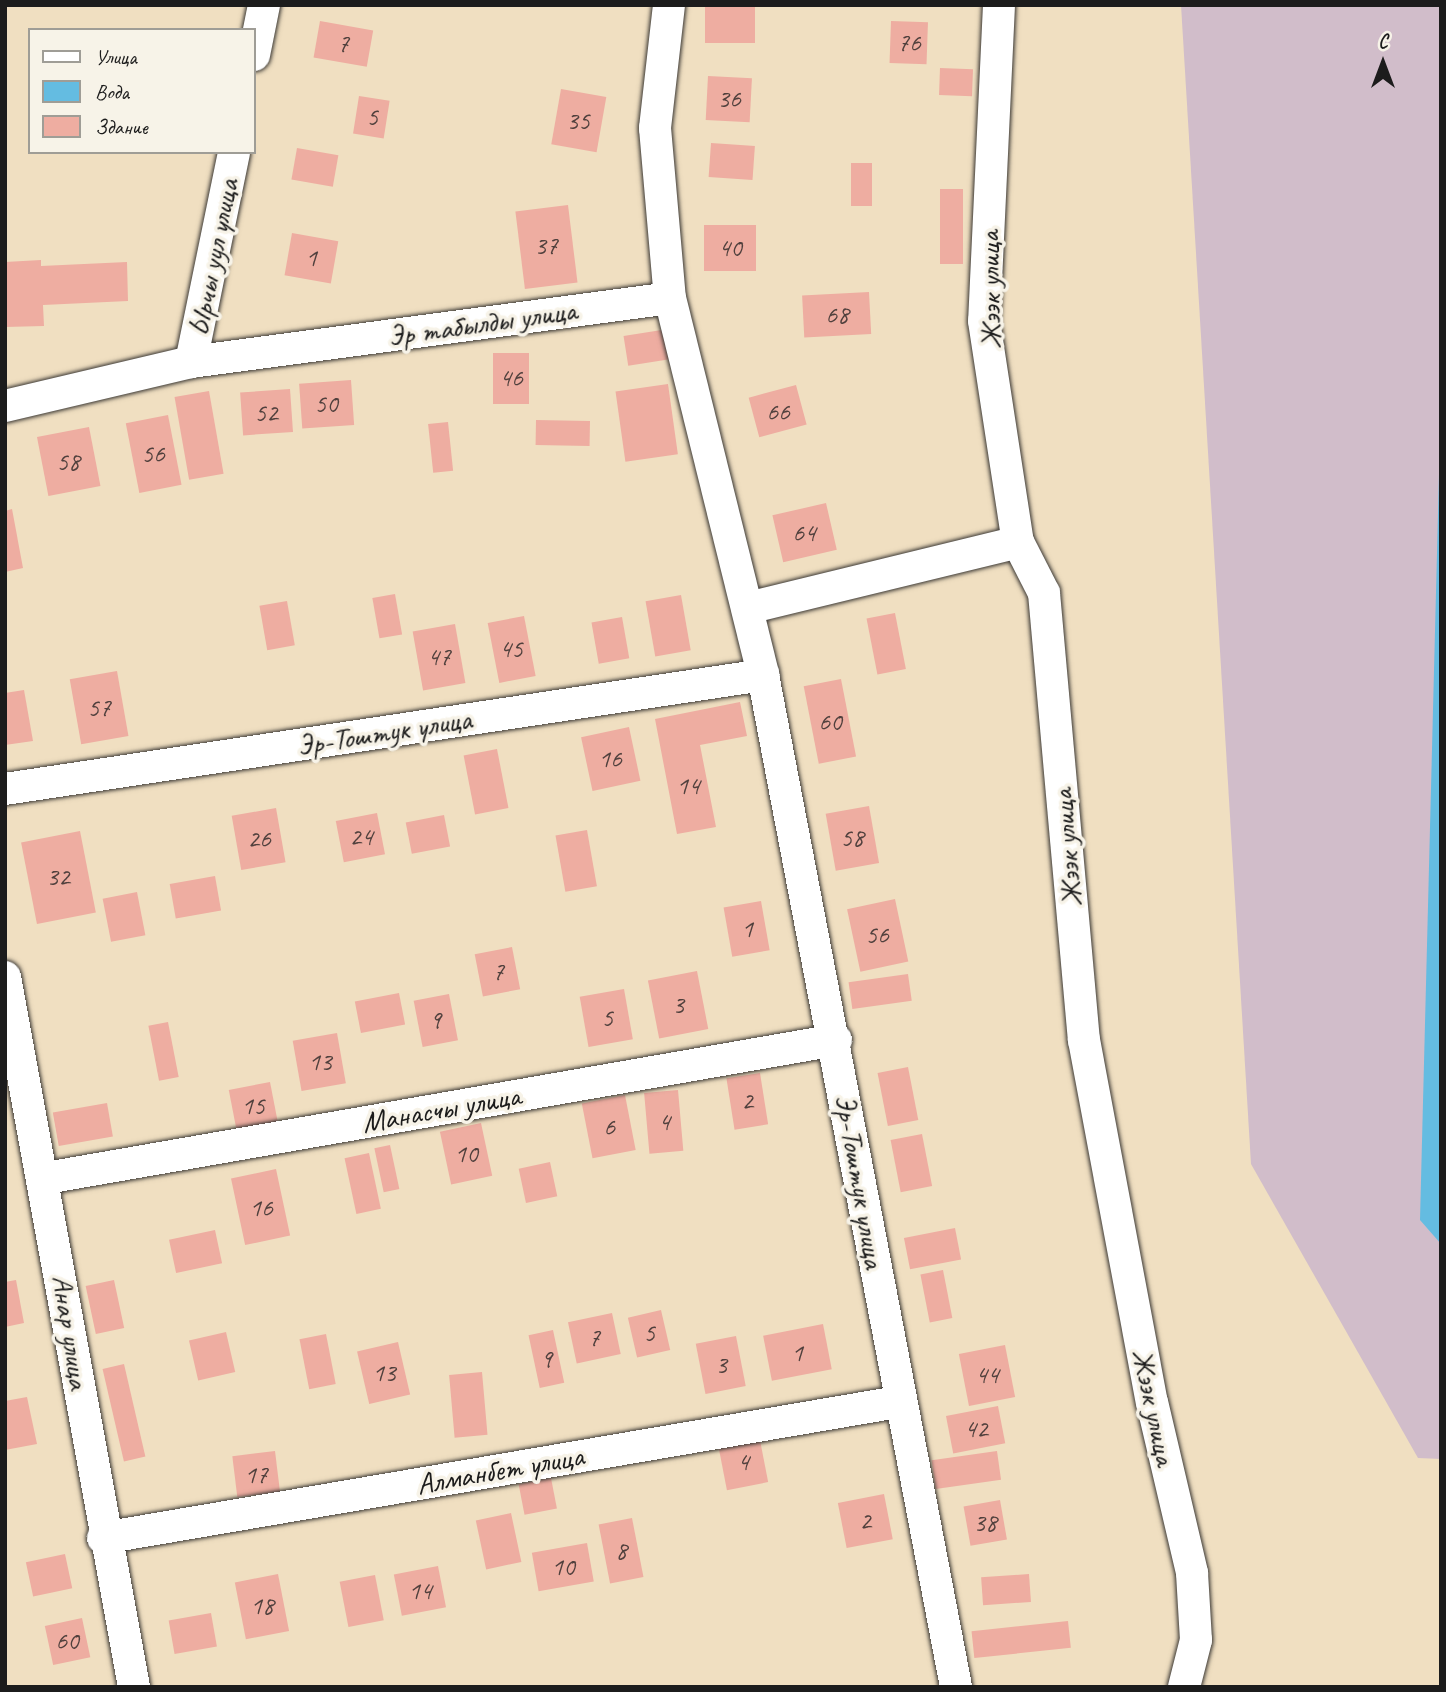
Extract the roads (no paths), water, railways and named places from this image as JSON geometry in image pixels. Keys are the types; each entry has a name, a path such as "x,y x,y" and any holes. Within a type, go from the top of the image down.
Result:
{"street":[{"path":"256,45 264,5"},
{"path":"669,5 655,128 670,298"},
{"name":"Жээк улица","path":"999,5 984,321 1018,542 1044,593 1084,1040 1152,1402 1192,1573 1196,1640 1184,1687"},
{"name":"Ырчы уул улица","path":"191,362 234,154"},
{"name":"Эр табылды улица","path":"5,406 191,362 670,298"},
{"name":"Эр-Тоштук улица","path":"670,298 748,608 762,675 836,1040 898,1402 956,1687"},
{"path":"748,608 1018,542"},
{"name":"Эр-Тоштук улица","path":"5,789 762,675"},
{"name":"Анар улица","path":"5,977 46,1178 103,1538 134,1687"},
{"name":"Манасчы улица","path":"46,1178 836,1040"},
{"name":"Алманбет улица","path":"103,1538 898,1402"}],"water":[{"path":"1441,396 1441,1244 1420,1220"}]}
